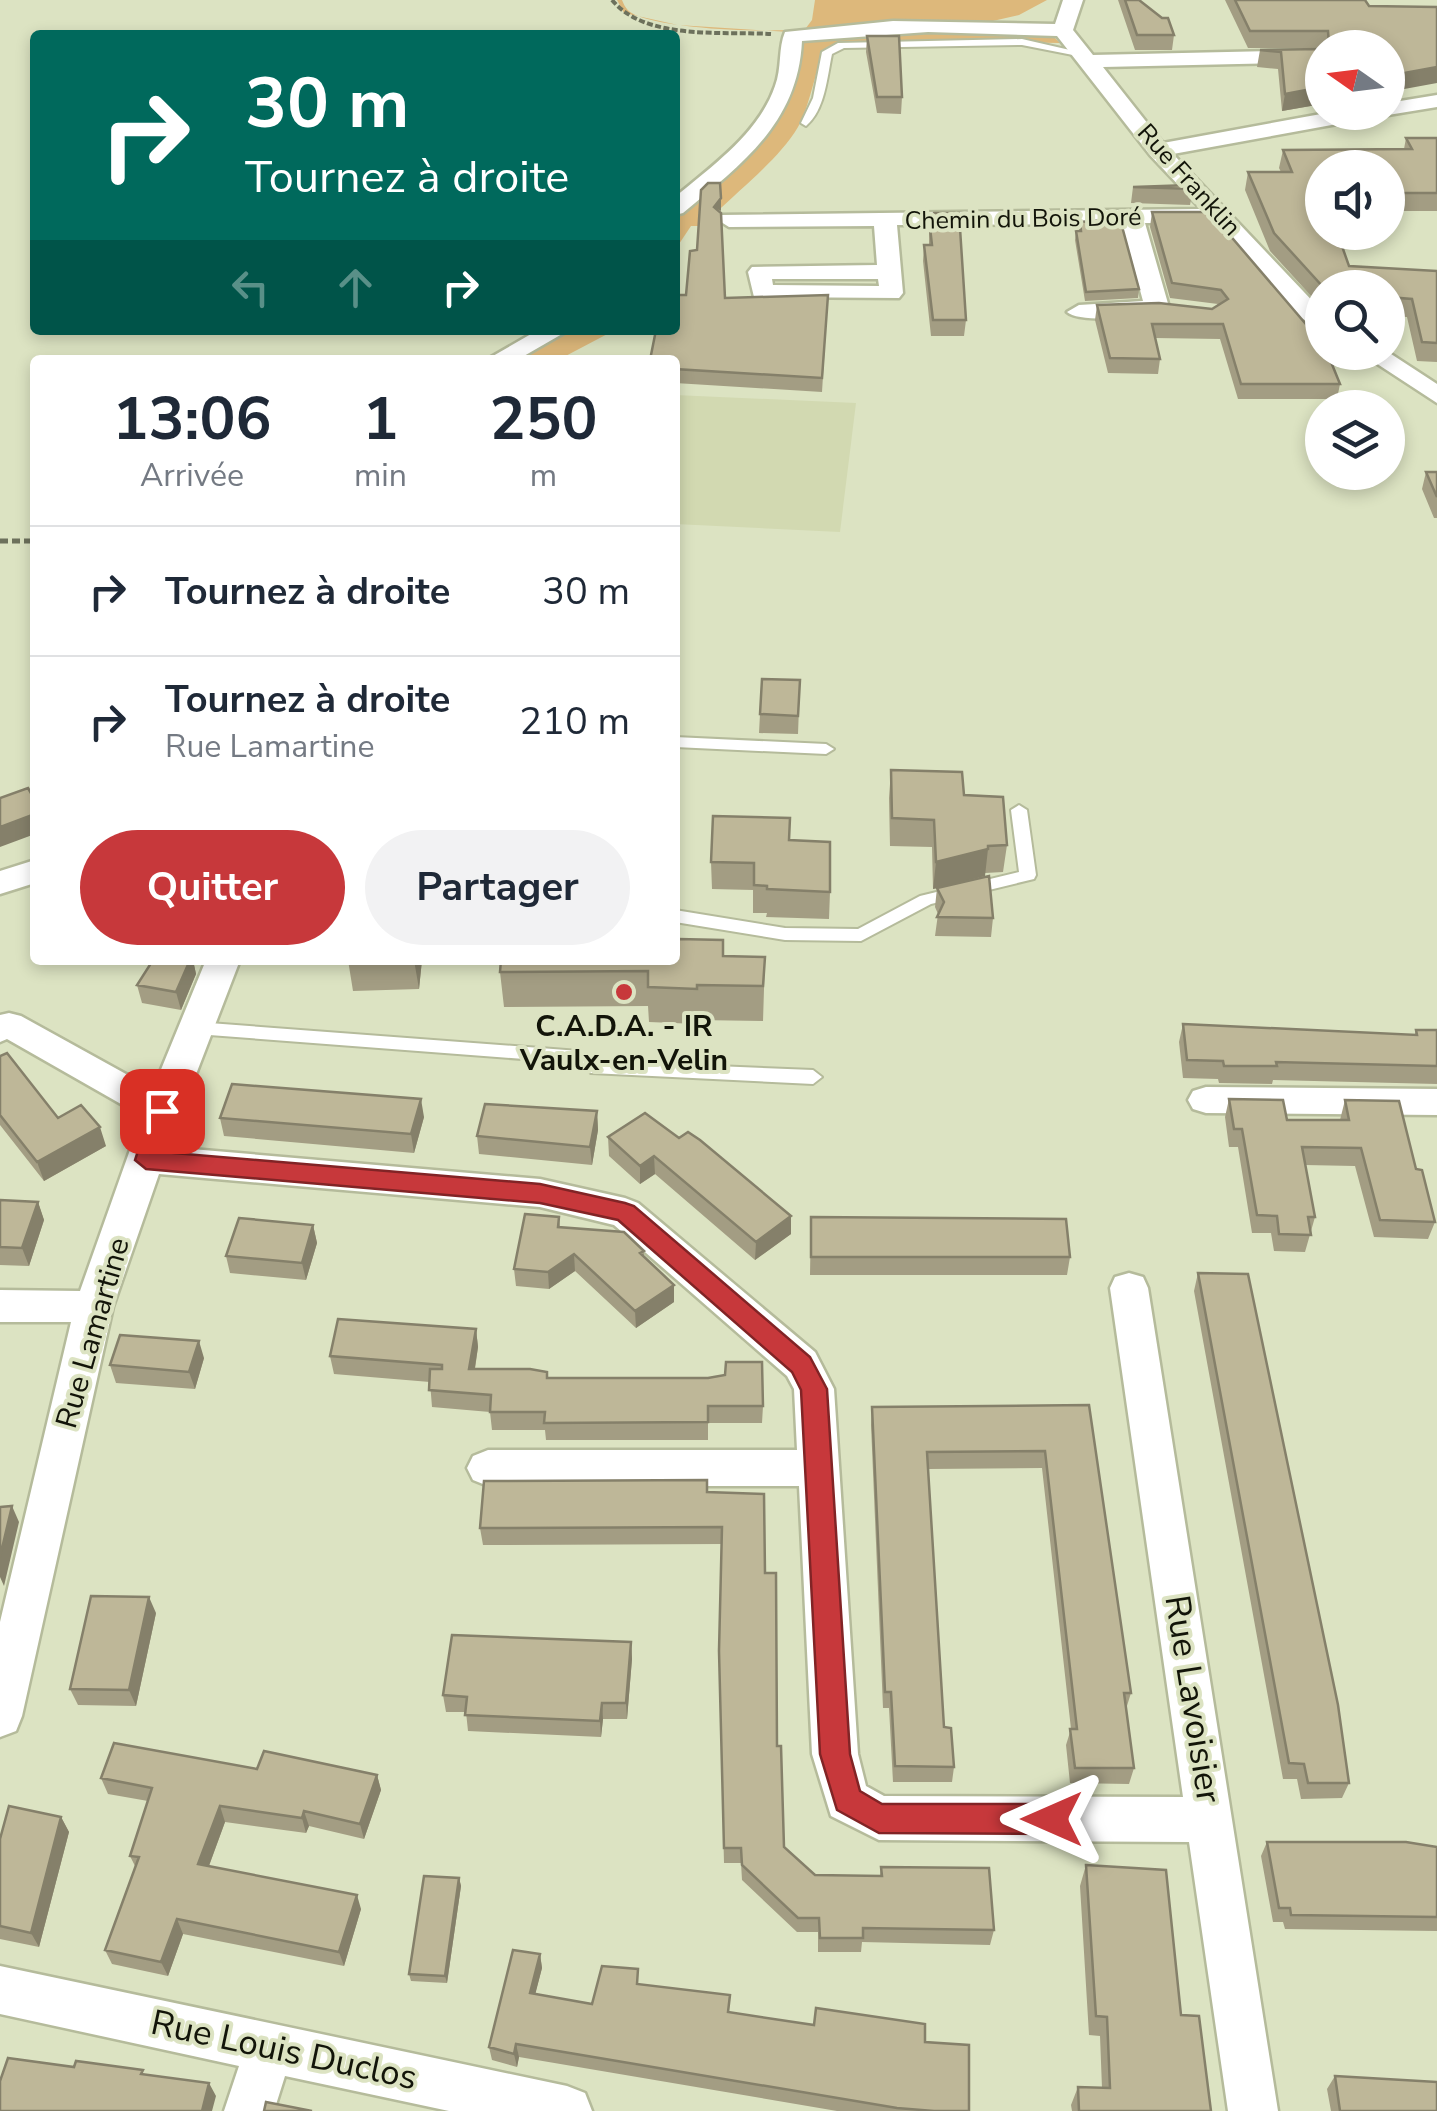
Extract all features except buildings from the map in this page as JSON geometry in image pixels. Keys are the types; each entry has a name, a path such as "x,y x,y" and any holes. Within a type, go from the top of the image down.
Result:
{"street":[{"path":"680,203 731,157 775,109 786,87 792,36 830,30 994,25 1063,30 1074,0"},
{"path":"994,25 1049,5"},
{"name":"Rue Franklin","path":"1063,30 1158,150 1305,307"},
{"path":"1081,57 1305,56"},
{"path":"1405,106 1437,100"},
{"path":"1158,150 1305,124"},
{"name":"Chemin du Bois Doré","path":"729,220 1222,216"},
{"path":"1079,312 1166,308 1132,218"},
{"name":"Chemin du Bois Doré","path":"885,221 891,292 762,292 760,272 889,272"},
{"path":"508,355 547,335"},
{"path":"1398,370 1437,395"},
{"path":"0,884 30,874"},
{"name":"Rue Lamartine","path":"0,1716 94,1307 162,1111 221,965"},
{"path":"0,1029 9,1024 162,1111"},
{"path":"1206,1100 1437,1102"},
{"path":"146,1160 540,1193 625,1212 801,1364 814,1389 835,1754 848,1800 879,1818 1212,1820"},
{"name":"Rue Lavoisier","path":"1129,1288 1253,2111"},
{"path":"0,1306 94,1307"},
{"path":"488,1468 821,1468"},
{"name":"Rue Louis Duclos","path":"0,1990 568,2111"},
{"path":"250,2111 270,2046"}],"lane":[{"path":"806,123 818,98 827,52 842,45 1022,42 1081,57"},
{"path":"680,742 826,749"},
{"path":"680,917 786,934 861,935 926,900 1028,874 1018,810"},
{"path":"196,1028 579,1057 591,1068 813,1077"}],"path":[{"path":"612,0 625,16 645,23 792,36"},
{"path":"0,541 30,542"}],"shaded area":[{"path":"617,0 622,0 628,10 640,16 624,13"},
{"path":"815,0 1047,0 1019,15 984,23 789,32 764,30 806,28 812,20"},
{"path":"681,25 764,30 721,29"},
{"path":"835,34 1051,34 1060,43 897,40 827,47 802,118 790,139 716,213 712,226 691,226 680,242 680,209 771,124 803,43"},
{"path":"559,335 606,335 568,355 520,355"},
{"path":"680,395 856,403 840,532 680,524"}],"place":[{"name":"C.A.D.A. - IR Vaulx-en-Velin","path":"624,992"}],"route":[{"path":"162,1111 146,1160 540,1193 625,1212 801,1364 814,1389 835,1754 848,1800 879,1818 1052,1819"}]}
